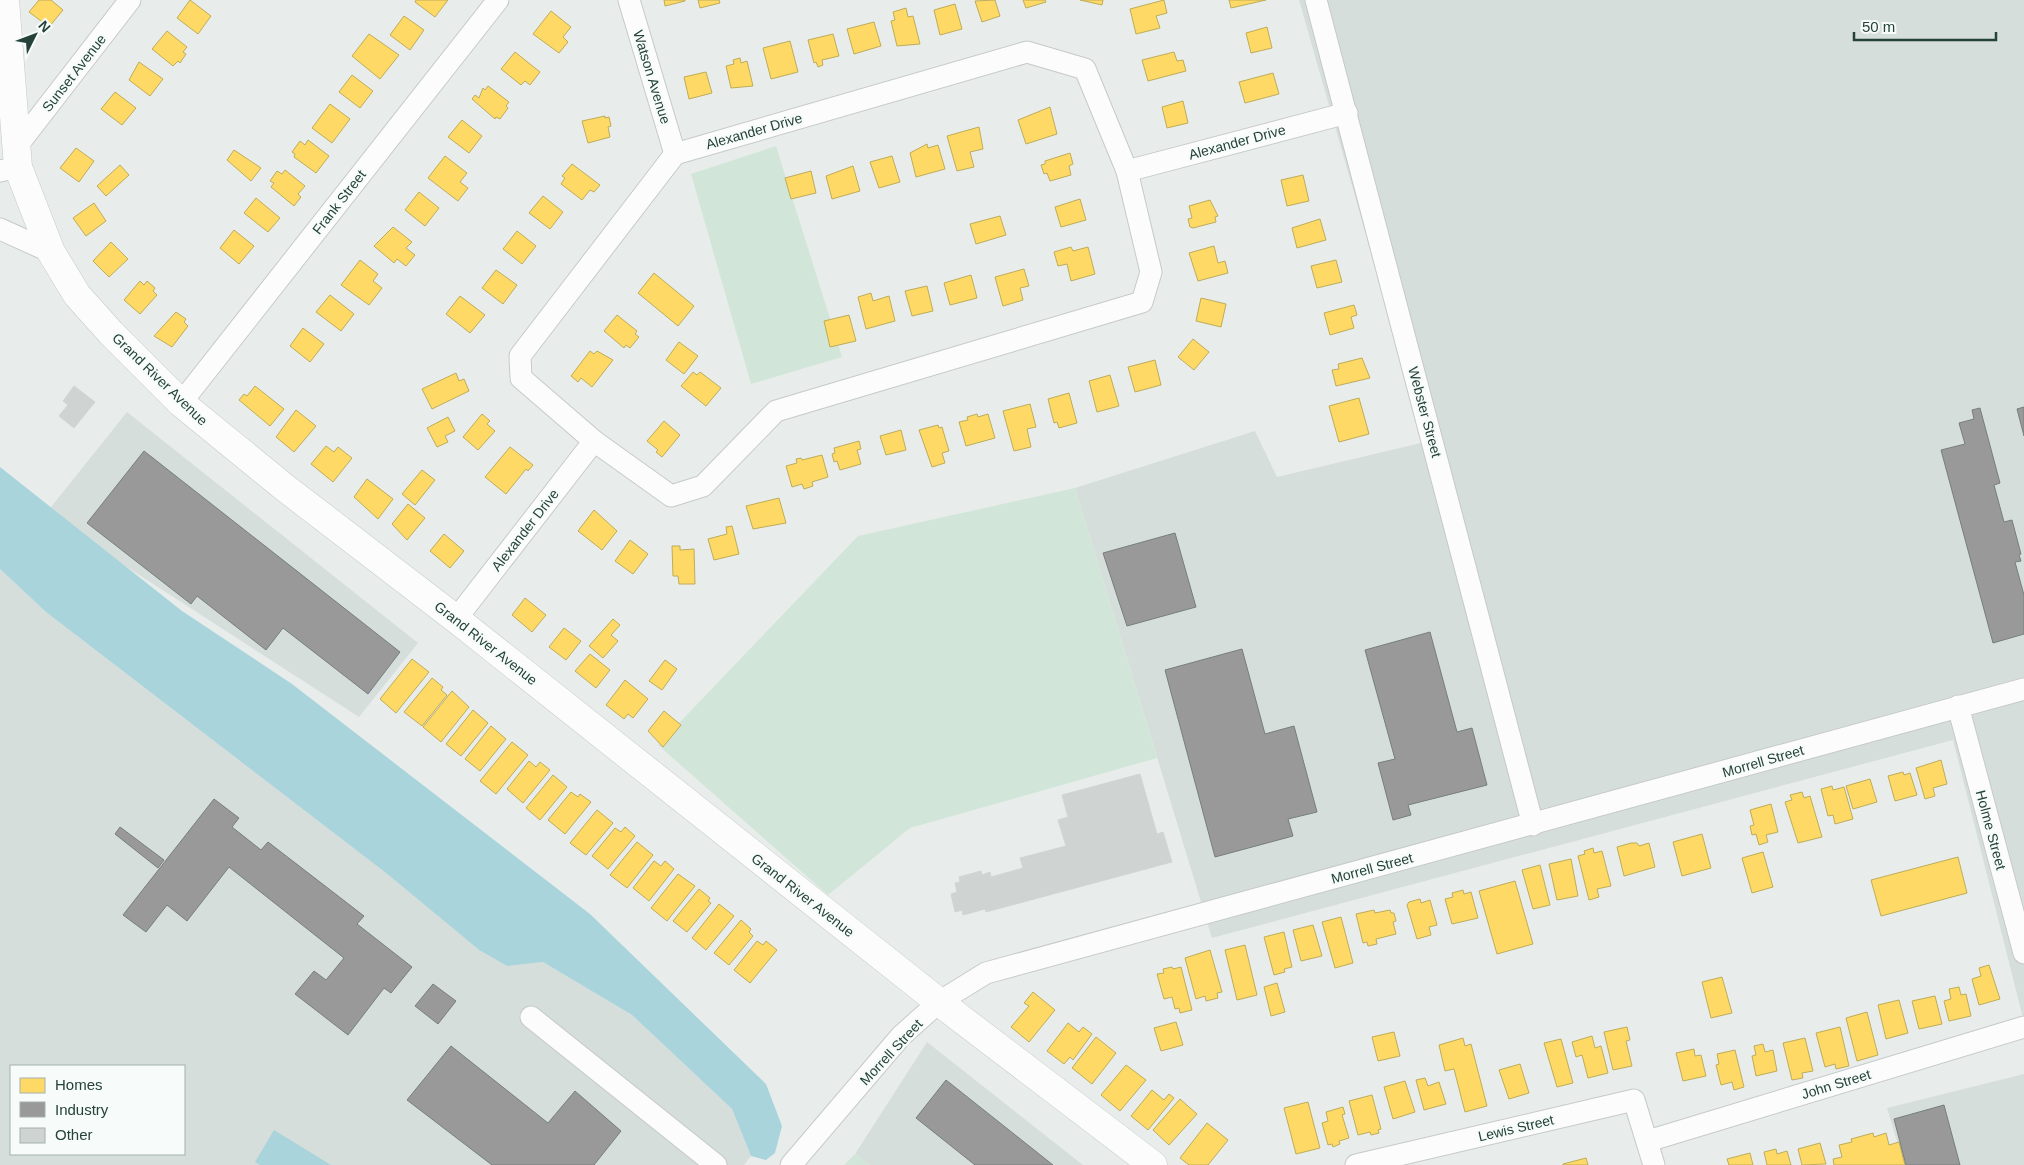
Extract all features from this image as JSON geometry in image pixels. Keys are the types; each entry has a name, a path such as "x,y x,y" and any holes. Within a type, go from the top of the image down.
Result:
{"street":[{"name":"Grand River Avenue","path":"5,0 12,161 51,252 77,295 111,333 181,403 284,486 456,619 939,1002 1153,1165"},
{"name":"Sunset Avenue","path":"12,161 130,0"},
{"name":"Frank Street","path":"181,403 498,0"},
{"name":"Watson Avenue","path":"629,0 675,154"},
{"name":"Webster Street","path":"1316,0 1533,825"},
{"name":"Alexander Drive","path":"1027,52 1085,69 1127,171 1150,272 1142,302 776,411 704,486 671,496 594,441 521,378 520,356 675,154 1027,52"},
{"name":"Alexander Drive","path":"1127,171 1347,114"},
{"path":"0,229 51,252"},
{"name":"Alexander Drive","path":"456,619 594,441"},
{"name":"Morrell Street","path":"791,1165 901,1036 939,1002 986,973 1533,825 2024,689"},
{"name":"Holme Street","path":"1958,706 2024,953"},
{"path":"531,1017 716,1165"},
{"name":"John Street","path":"1648,1141 2024,1027"},
{"name":"Lewis Street","path":"1356,1165 1634,1100 1648,1141"},
{"path":"1648,1141 1654,1165"}],"shaded area":[{"path":"1299,0 2024,0 2024,1022 1953,740 1212,938 1075,488 1255,431 1277,477 1425,442"},
{"path":"127,412 418,643 359,717 113,558 47,512"},
{"path":"0,569 46,612 386,873 479,950 507,966 543,962 632,1015 732,1109 751,1156 744,1165 0,1165"},
{"path":"927,1042 1083,1165 869,1165 855,1154"},
{"path":"2024,1074 2024,1165 1904,1165 1887,1108"}],"green space":[{"path":"776,146 842,357 751,384 691,174"},
{"path":"1075,488 1157,758 910,828 828,895 658,745 858,536"},
{"path":"855,1154 869,1165 844,1165"}],"water":[{"path":"0,467 182,611 292,684 590,914 766,1084 782,1126 775,1153 766,1160 751,1156 732,1109 632,1015 543,962 507,966 479,950 386,873 46,612 0,569"},
{"path":"274,1130 331,1165 260,1165 255,1162"}],"building: Homes":[{"path":"39,0 51,0 63,10 49,27 29,12"},
{"path":"190,0 211,16 198,34 177,18"},
{"path":"416,0 448,0 435,17 415,2"},
{"path":"664,0 685,0 685,1 665,6"},
{"path":"698,0 719,0 720,3 700,8"},
{"path":"995,0 1000,16 982,22 975,1"},
{"path":"1023,0 1045,0 1046,2 1026,8"},
{"path":"1080,0 1103,0 1102,5"},
{"path":"1164,0 1167,13 1156,16 1160,28 1136,34 1130,9"},
{"path":"1229,0 1266,0 1231,8"},
{"path":"955,4 962,29 940,35 934,10"},
{"path":"906,8 908,17 913,16 920,44 897,46 891,21 895,20 893,12"},
{"path":"551,11 571,27 563,37 568,42 559,53 533,34"},
{"path":"404,16 424,30 410,50 390,35"},
{"path":"874,22 881,46 854,54 847,29"},
{"path":"1267,27 1272,48 1251,53 1246,33"},
{"path":"167,31 187,47 183,52 186,54 180,63 178,61 173,66 152,49"},
{"path":"369,34 399,55 380,79 352,56"},
{"path":"833,34 839,56 822,60 823,65 818,67 816,62 814,63 808,40"},
{"path":"790,41 798,72 771,79 763,48"},
{"path":"515,52 540,72 530,85 525,81 521,85 501,69"},
{"path":"1174,52 1177,61 1183,60 1186,71 1148,81 1142,60"},
{"path":"740,58 741,63 747,61 753,86 731,88 726,66 734,64 733,60"},
{"path":"139,62 163,79 150,96 129,80"},
{"path":"706,72 712,93 689,99 684,77"},
{"path":"1273,73 1279,94 1245,103 1239,82"},
{"path":"352,75 373,91 360,108 339,92"},
{"path":"488,86 509,102 506,106 508,108 500,119 496,117 495,119 472,99 475,95 479,98 483,88 485,90"},
{"path":"115,92 136,108 122,125 101,109"},
{"path":"1183,101 1188,123 1167,128 1162,107"},
{"path":"330,104 350,119 332,143 312,128"},
{"path":"1050,107 1057,134 1026,144 1018,120"},
{"path":"605,116 605,118 609,117 611,126 608,127 610,137 588,143 582,121"},
{"path":"462,120 482,136 469,153 448,137"},
{"path":"979,127 983,149 970,152 974,167 957,171 947,136"},
{"path":"308,140 329,156 316,173 294,157 295,154 292,152 300,141 305,145"},
{"path":"927,144 928,148 938,145 945,169 916,177 910,153"},
{"path":"76,148 94,161 79,182 60,168"},
{"path":"234,150 261,168 251,181 227,160"},
{"path":"1070,153 1073,164 1069,166 1071,175 1050,181 1047,173 1044,174 1041,165 1045,164 1045,161"},
{"path":"445,156 467,173 460,182 468,188 458,201 428,178"},
{"path":"892,156 900,182 879,188 870,162"},
{"path":"572,164 600,185 594,192 590,190 582,200 561,184 565,178 562,176"},
{"path":"120,165 129,175 106,196 97,186"},
{"path":"853,166 860,191 832,199 826,176"},
{"path":"285,170 305,186 298,194 301,197 294,206 271,187 274,183 270,181 277,171 282,174"},
{"path":"811,171 816,193 791,199 785,178"},
{"path":"1303,175 1309,201 1287,206 1281,180"},
{"path":"419,192 439,208 425,226 405,210"},
{"path":"543,196 563,212 550,229 529,213"},
{"path":"256,198 280,218 268,232 244,213"},
{"path":"1080,199 1086,220 1061,227 1055,207"},
{"path":"1210,200 1218,216 1215,217 1216,222 1193,228 1190,227 1188,219 1192,218 1189,206"},
{"path":"94,203 106,221 86,236 73,218"},
{"path":"1000,216 1006,235 976,244 970,224"},
{"path":"1320,219 1326,240 1297,248 1292,228"},
{"path":"393,227 412,242 406,248 415,255 406,266 397,259 394,263 374,246"},
{"path":"234,230 254,246 239,264 220,248"},
{"path":"517,231 536,246 522,264 503,249"},
{"path":"111,242 128,259 109,277 93,261"},
{"path":"1214,246 1218,263 1225,261 1228,273 1198,281 1189,253"},
{"path":"1071,247 1073,251 1088,247 1095,274 1071,281 1067,264 1058,266 1054,252"},
{"path":"360,260 378,274 373,281 382,288 369,305 341,285"},
{"path":"1336,260 1342,282 1317,288 1311,266"},
{"path":"1024,269 1029,286 1020,288 1023,300 1003,306 995,277"},
{"path":"496,270 517,285 503,304 482,288"},
{"path":"654,273 694,306 678,326 638,293"},
{"path":"971,275 977,298 950,305 944,283"},
{"path":"140,281 144,285 147,281 155,288 153,291 157,295 140,314 124,300"},
{"path":"927,286 933,311 912,316 905,291"},
{"path":"871,293 873,301 889,296 895,321 866,329 858,297"},
{"path":"330,295 354,314 341,331 316,312"},
{"path":"460,296 485,315 470,333 446,314"},
{"path":"1201,298 1226,304 1221,327 1196,321"},
{"path":"1354,305 1357,315 1351,317 1354,328 1330,335 1324,313"},
{"path":"176,312 186,319 184,322 188,326 172,347 154,336"},
{"path":"617,315 637,331 635,334 639,337 630,348 626,345 624,348 604,331"},
{"path":"849,315 856,341 830,347 824,321"},
{"path":"303,328 324,344 310,362 290,346"},
{"path":"1193,339 1209,352 1194,370 1178,357"},
{"path":"679,342 698,356 684,374 666,360"},
{"path":"590,351 594,354 597,351 613,360 592,387 581,378 578,382 571,376"},
{"path":"1362,358 1370,378 1336,386 1332,370 1339,369 1338,364"},
{"path":"1155,360 1161,385 1135,392 1128,367"},
{"path":"693,372 697,375 700,372 721,388 706,406 681,386"},
{"path":"456,373 459,381 464,379 469,391 432,409 422,389"},
{"path":"1110,375 1119,406 1097,412 1089,381"},
{"path":"255,386 284,409 270,426 239,400 244,394 247,396"},
{"path":"1069,393 1077,423 1059,428 1057,422 1054,423 1048,399"},
{"path":"1359,398 1369,434 1339,442 1329,406"},
{"path":"1030,404 1036,427 1027,429 1031,447 1014,451 1003,411"},
{"path":"296,410 316,426 294,452 276,437"},
{"path":"482,414 490,421 487,424 495,431 478,450 463,437"},
{"path":"977,414 978,417 988,414 995,438 966,446 959,422 968,420 967,417"},
{"path":"448,417 455,431 445,436 448,442 437,447 427,428"},
{"path":"664,421 680,435 662,457 656,452 658,450 647,441"},
{"path":"938,425 939,428 942,427 949,451 942,453 945,463 932,467 919,430"},
{"path":"901,430 906,450 886,455 880,436"},
{"path":"859,441 861,449 857,450 861,464 840,470 837,461 834,462 832,454 835,453 834,448"},
{"path":"326,446 334,452 338,447 352,458 333,482 311,464"},
{"path":"510,447 533,465 528,471 526,469 506,494 485,477"},
{"path":"822,455 828,477 812,482 813,486 804,489 802,484 792,487 786,466 797,463 796,459 801,458 802,460"},
{"path":"422,470 435,480 415,505 402,494"},
{"path":"367,479 393,499 378,519 354,497"},
{"path":"779,498 786,523 753,529 746,506"},
{"path":"408,504 425,518 407,540 392,524"},
{"path":"594,510 617,531 602,550 578,531"},
{"path":"732,526 739,554 714,560 708,539 727,534 726,527"},
{"path":"444,534 464,551 450,568 430,551"},
{"path":"630,540 648,554 633,574 615,561"},
{"path":"672,546 680,546 680,550 694,549 695,584 679,584 678,576 673,576"},
{"path":"525,598 546,615 532,632 512,615"},
{"path":"613,619 620,625 611,635 618,641 603,658 589,646"},
{"path":"564,628 581,641 566,660 549,647"},
{"path":"590,654 610,670 596,688 575,671"},
{"path":"412,659 429,672 396,713 380,699"},
{"path":"665,660 677,669 662,690 649,681"},
{"path":"432,678 443,687 441,690 447,695 422,726 404,712"},
{"path":"625,680 648,699 633,718 628,714 624,719 606,705"},
{"path":"452,691 469,707 441,742 423,727"},
{"path":"473,710 488,723 461,756 446,744"},
{"path":"664,711 681,725 663,747 648,731"},
{"path":"491,726 506,739 480,771 465,759"},
{"path":"512,742 528,755 496,794 480,781"},
{"path":"1941,760 1947,784 1933,788 1935,796 1925,799 1916,768"},
{"path":"529,761 536,767 540,762 550,770 523,803 507,789"},
{"path":"1903,772 1904,775 1910,773 1917,795 1895,801 1888,776"},
{"path":"553,775 567,787 540,820 526,808"},
{"path":"1870,779 1877,802 1853,809 1846,786"},
{"path":"1832,786 1833,790 1844,787 1853,819 1835,824 1833,815 1828,816 1821,789"},
{"path":"571,792 578,797 580,794 591,802 565,834 548,820"},
{"path":"1802,792 1804,798 1810,796 1822,837 1798,843 1785,802 1792,800 1790,795"},
{"path":"1771,804 1778,832 1766,835 1768,842 1759,845 1756,834 1752,835 1750,826 1754,825 1750,810"},
{"path":"597,810 613,823 586,855 570,843"},
{"path":"625,827 635,836 608,869 592,856 615,828 621,832"},
{"path":"1702,834 1711,868 1682,876 1673,842"},
{"path":"637,842 653,855 627,888 610,875"},
{"path":"1637,843 1639,846 1649,843 1655,867 1624,876 1617,847"},
{"path":"1593,848 1594,853 1602,851 1611,886 1597,889 1599,897 1589,900 1578,856 1585,854 1584,851"},
{"path":"1763,852 1773,887 1752,893 1742,858"},
{"path":"1958,857 1967,893 1881,916 1871,880"},
{"path":"1571,859 1578,896 1557,900 1549,864"},
{"path":"654,861 661,866 665,861 674,869 649,901 633,888"},
{"path":"1540,865 1550,905 1533,909 1522,870"},
{"path":"678,874 695,886 667,921 651,908"},
{"path":"1515,881 1533,944 1497,954 1479,891"},
{"path":"699,889 710,898 708,901 711,903 687,932 673,921"},
{"path":"1463,890 1464,894 1471,892 1478,918 1452,924 1445,899 1453,897 1452,893"},
{"path":"1420,899 1421,903 1430,900 1437,925 1429,927 1431,935 1417,939 1407,905 1409,902"},
{"path":"719,904 734,916 706,950 692,938"},
{"path":"1374,910 1375,913 1390,910 1391,913 1394,913 1396,921 1393,922 1396,934 1376,939 1377,944 1368,946 1367,942 1363,943 1356,914"},
{"path":"1341,917 1353,963 1335,968 1322,922"},
{"path":"741,920 751,929 749,932 753,936 729,965 714,953"},
{"path":"1313,925 1322,956 1301,961 1293,930"},
{"path":"1284,932 1292,967 1284,969 1285,972 1274,975 1264,937"},
{"path":"757,941 763,945 766,941 777,950 750,983 734,970"},
{"path":"1245,945 1257,995 1237,1000 1225,950"},
{"path":"1210,950 1222,992 1217,993 1218,998 1206,1001 1205,996 1196,999 1185,958"},
{"path":"1989,965 2000,999 1979,1005 1972,979 1981,976 1979,968"},
{"path":"1172,967 1173,969 1181,967 1192,1010 1180,1013 1179,1008 1175,1009 1172,997 1164,999 1157,974 1164,973 1163,969"},
{"path":"1722,977 1732,1013 1711,1018 1702,982"},
{"path":"1277,983 1285,1012 1271,1016 1264,987"},
{"path":"1959,987 1961,995 1966,994 1971,1016 1949,1021 1944,1001 1951,999 1949,989"},
{"path":"1033,992 1055,1010 1029,1042 1011,1027 1029,1006 1024,1003"},
{"path":"1935,996 1942,1024 1919,1029 1912,1001"},
{"path":"1899,1000 1908,1033 1886,1039 1878,1005"},
{"path":"1867,1012 1878,1055 1857,1061 1846,1018"},
{"path":"1176,1022 1183,1045 1161,1051 1154,1028"},
{"path":"1068,1023 1079,1032 1083,1027 1092,1034 1073,1060 1070,1057 1064,1064 1047,1051"},
{"path":"1627,1027 1630,1040 1626,1041 1632,1066 1613,1070 1604,1032"},
{"path":"1840,1027 1849,1066 1836,1069 1835,1064 1825,1067 1816,1033"},
{"path":"1394,1032 1400,1056 1378,1061 1372,1037"},
{"path":"1592,1036 1595,1048 1601,1046 1608,1073 1588,1078 1582,1055 1576,1057 1572,1042"},
{"path":"1096,1037 1116,1053 1092,1084 1072,1068"},
{"path":"1463,1038 1465,1046 1471,1044 1487,1106 1465,1112 1454,1069 1445,1071 1439,1045"},
{"path":"1805,1038 1813,1071 1802,1073 1803,1078 1792,1080 1783,1043"},
{"path":"1561,1039 1573,1083 1557,1087 1544,1043"},
{"path":"1763,1044 1765,1052 1773,1050 1777,1071 1756,1076 1752,1056 1756,1055 1754,1046"},
{"path":"1694,1049 1695,1056 1701,1055 1706,1076 1683,1081 1676,1053"},
{"path":"1735,1050 1744,1087 1734,1090 1732,1082 1721,1085 1716,1065 1719,1064 1717,1054"},
{"path":"1520,1064 1529,1093 1509,1099 1499,1070"},
{"path":"1126,1065 1146,1080 1120,1111 1101,1095"},
{"path":"1425,1078 1428,1086 1439,1082 1446,1104 1424,1110 1416,1080"},
{"path":"1405,1081 1415,1112 1393,1119 1384,1087"},
{"path":"1152,1090 1164,1100 1169,1094 1174,1098 1148,1130 1131,1116"},
{"path":"1372,1095 1381,1129 1378,1130 1379,1133 1371,1135 1370,1132 1358,1135 1349,1101"},
{"path":"1180,1099 1197,1114 1169,1145 1153,1130"},
{"path":"1308,1102 1320,1148 1296,1154 1284,1108"},
{"path":"1343,1107 1345,1114 1342,1115 1349,1138 1339,1141 1340,1144 1333,1147 1332,1144 1328,1145 1322,1123 1328,1121 1326,1112"},
{"path":"1207,1123 1228,1140 1208,1165 1189,1165 1180,1158"},
{"path":"1873,1133 1874,1137 1886,1133 1889,1145 1899,1142 1905,1165 1834,1165 1833,1159 1842,1157 1839,1145 1852,1142 1851,1139"},
{"path":"1820,1143 1826,1164 1802,1165 1798,1149"},
{"path":"1776,1149 1777,1154 1787,1151 1791,1165 1767,1165 1764,1152"},
{"path":"1750,1153 1753,1165 1729,1165 1727,1159"},
{"path":"1586,1158 1588,1165 1563,1165 1563,1164"}],"building: Industry":[{"path":"2024,407 2024,436 2017,409"},
{"path":"1980,408 2000,483 1994,485 2004,522 2012,520 2021,554 2019,555 2021,561 2015,562 2024,595 2024,634 1993,643 1941,450 1965,444 1959,423 1974,419 1972,410"},
{"path":"144,451 400,652 368,694 283,628 266,650 197,596 191,604 87,523"},
{"path":"1175,533 1196,607 1127,626 1103,553"},
{"path":"1430,632 1457,732 1472,728 1487,785 1408,805 1411,815 1393,820 1378,763 1395,759 1365,650"},
{"path":"1242,649 1265,734 1294,726 1317,812 1288,819 1293,836 1215,857 1165,670"},
{"path":"214,799 239,818 232,827 261,850 268,842 364,916 357,924 412,967 391,993 384,988 348,1035 295,994 314,971 326,980 344,958 229,867 187,921 167,905 146,932 123,915"},
{"path":"120,827 164,860 158,868 115,834"},
{"path":"433,984 456,1001 438,1024 415,1006"},
{"path":"451,1046 548,1123 575,1091 621,1131 594,1165 492,1165 407,1100"},
{"path":"946,1080 1053,1165 975,1165 916,1118"},
{"path":"1944,1105 1960,1165 1906,1165 1894,1119"}],"building: Other":[{"path":"74,386 95,402 74,428 59,416 68,405 63,401"},
{"path":"1140,774 1157,834 1163,832 1172,862 986,912 985,909 963,915 962,910 955,912 951,894 957,892 955,883 960,882 959,877 981,871 982,875 990,872 991,877 1023,868 1020,858 1066,846 1058,820 1068,817 1062,795"}]}
